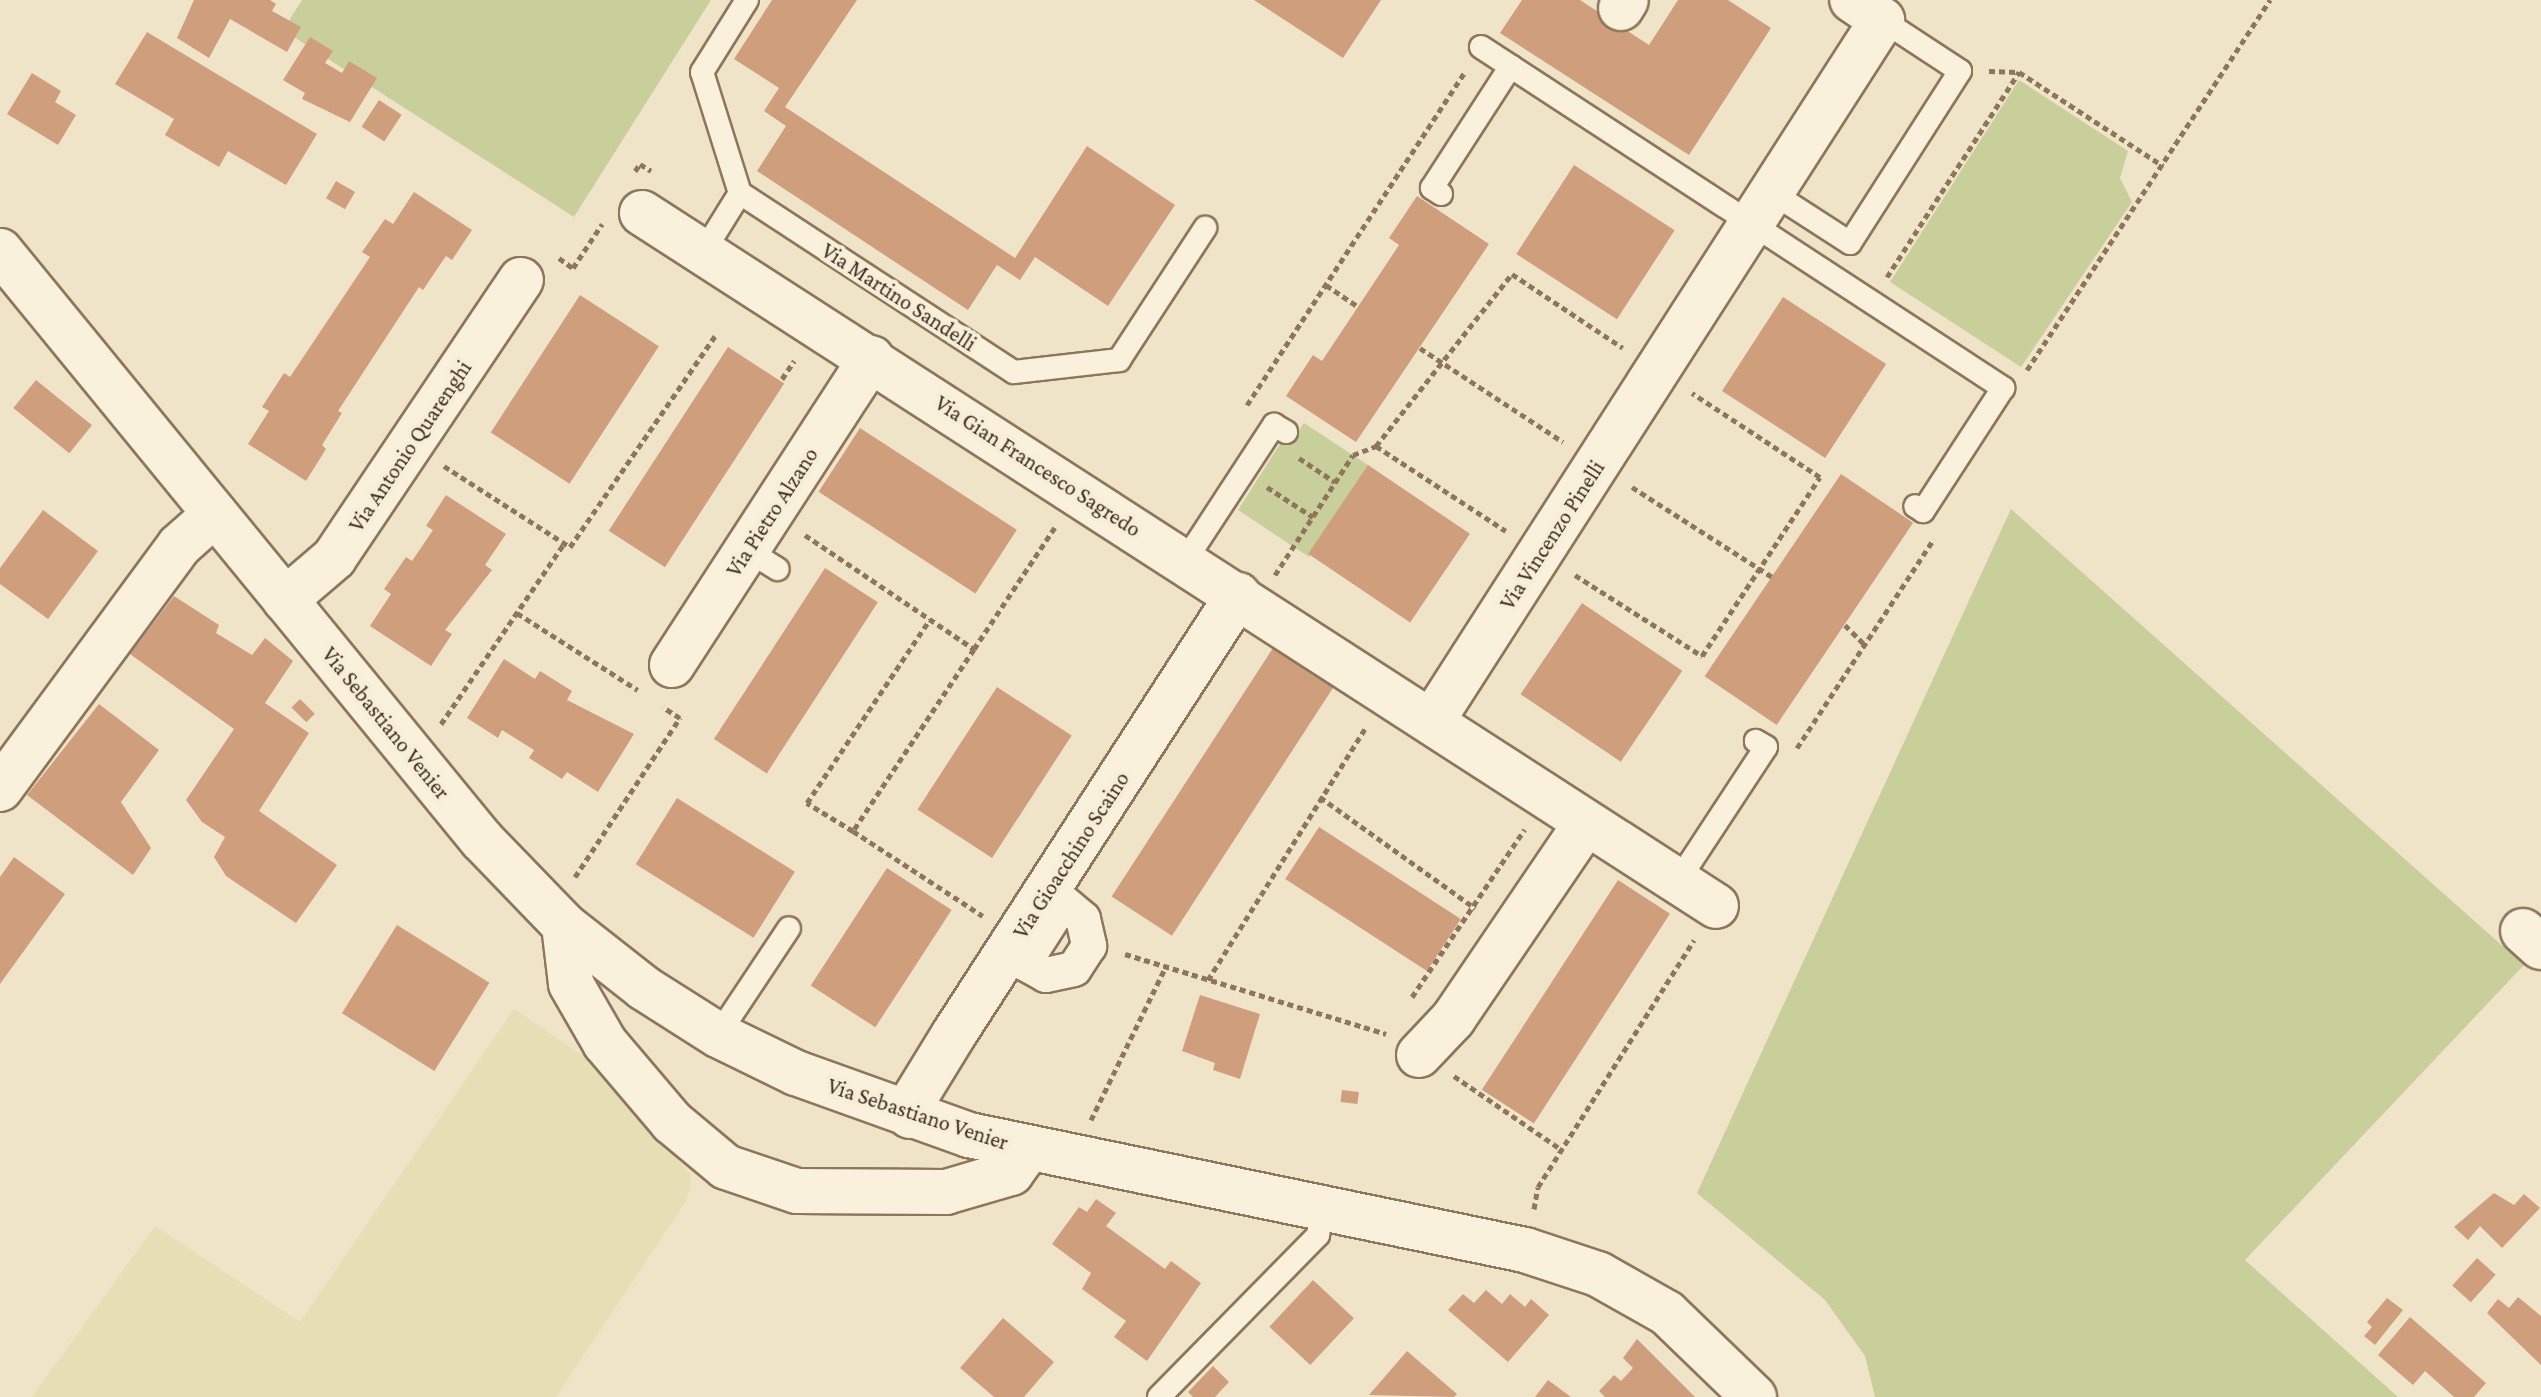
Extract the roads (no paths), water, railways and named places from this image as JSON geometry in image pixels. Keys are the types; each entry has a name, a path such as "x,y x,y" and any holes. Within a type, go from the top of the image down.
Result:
{"street":[{"name":"Via Vincenzo Pinelli","path":"1432,721 1761,208 1867,10"},
{"name":"Via Gian Francesco Sagredo","path":"637,195 704,251 1185,561 1256,586 1388,693 1432,721"},
{"name":"Via Sebastiano Venier","path":"0,251 482,840 567,904 644,988 718,1035 796,1073 910,1116 1029,1148 1525,1250 1598,1274 1667,1313 1754,1397"},
{"name":"Via Antonio Quarenghi","path":"285,600 334,558 536,267"},
{"name":"Via Pietro Alzano","path":"672,665 762,559 871,358"},
{"path":"0,789 179,546 215,514"},
{"name":"Via Gioacchino Scaino","path":"910,1116 923,1083 1256,586"},
{"path":"1432,721 1716,906"},
{"path":"1399,1038 1453,1019 1586,823"},
{"name":"Via Sebastiano Venier","path":"567,904 571,984 605,1043 672,1122 726,1167 797,1191 946,1192 1011,1173 1029,1148"}],"lane":[{"path":"704,251 740,193 702,72 747,0"},
{"name":"Via Vincenzo Pinelli","path":"1761,208 1850,243 1960,71 1867,10"},
{"path":"1481,47 1761,208 2003,388 1923,511 1915,506"},
{"path":"1441,194 1432,188 1511,66"},
{"name":"Via Martino Sandelli","path":"740,193 1014,372 1119,360 1205,228"},
{"path":"1185,561 1274,425 1288,442"},
{"path":"1678,881 1766,747 1756,741"},
{"path":"718,1035 789,928"},
{"path":"1159,1397 1318,1235 1323,1207"}]}
